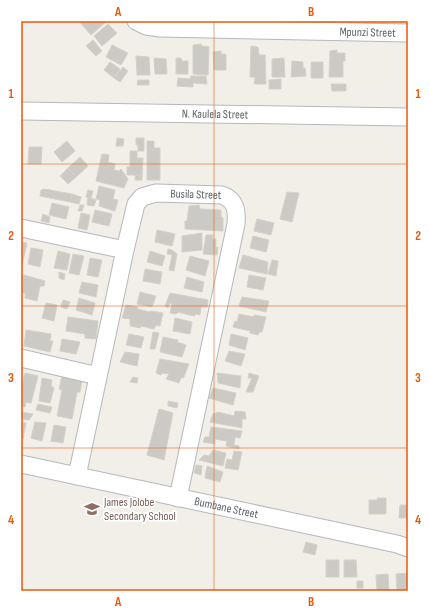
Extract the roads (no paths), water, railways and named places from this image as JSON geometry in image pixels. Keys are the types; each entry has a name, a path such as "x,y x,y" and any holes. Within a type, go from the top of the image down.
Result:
{"street":[{"name":"Mpunzi Street","path":"136,21 146,26 160,28 361,27 408,33"},
{"name":"N. Kaulela Street","path":"21,111 408,117"},
{"name":"Busila Street","path":"77,476 136,204 142,197 148,194 156,193 222,195 228,197 236,208 236,224 178,498"},
{"path":"21,228 125,250"},
{"path":"21,358 98,376"},
{"name":"Bumbane Street","path":"21,464 397,544 408,548"}],"place":[{"name":"James Jolobe Secondary School","path":"92,509"}]}
